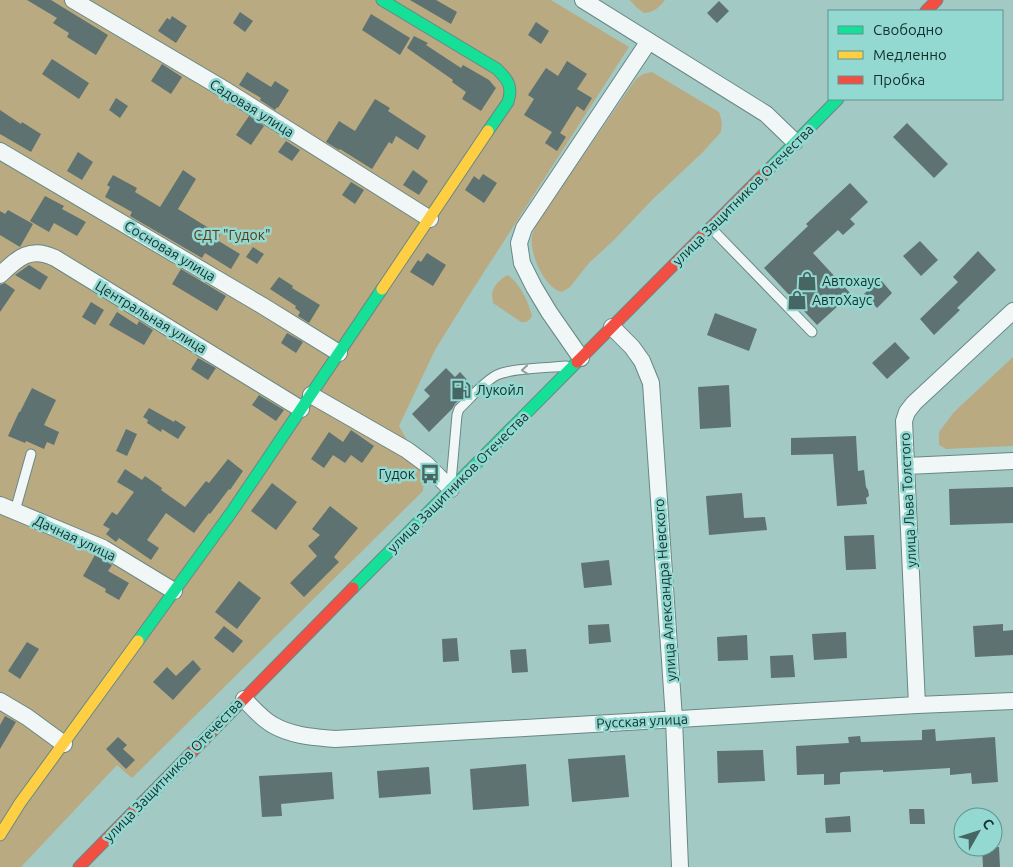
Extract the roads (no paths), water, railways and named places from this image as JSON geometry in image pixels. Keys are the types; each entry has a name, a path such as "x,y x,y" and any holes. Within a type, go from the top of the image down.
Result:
{"main road":[{"path":"0,835 20,802 233,510 508,102 511,94 510,84 506,76 498,69 382,0"},
{"path":"927,10 937,0"},
{"name":"улица Защитников Отечества","path":"79,867 837,100"}],"street":[{"name":"Садовая улица","path":"73,0 227,91 430,219"},
{"path":"593,3 766,114 795,142"},
{"path":"578,362 522,263 519,243 524,228 650,41"},
{"name":"Сосновая улица","path":"0,151 339,353"},
{"name":"Центральная улица","path":"0,275 20,258 36,253 55,258 302,408"},
{"name":"улица Льва Толстого","path":"918,705 904,421 907,412 914,403 1013,311"},
{"name":"улица Александра Невского","path":"612,327 632,347 642,361 651,383 674,720 680,867"},
{"path":"311,395 407,450 426,464 451,489"},
{"path":"906,466 1013,461"},
{"name":"Дачная улица","path":"8,508 103,548 174,590"},
{"name":"Русская улица","path":"244,699 261,716 274,725 297,734 335,739 1013,701"},
{"path":"0,701 27,717 64,744"}],"lane":[{"path":"710,227 812,332"},
{"path":"451,489 459,409 489,380 497,375 578,362"},
{"path":"8,508 31,454"}],"place":[{"name":"Автохаус","path":"807,281"},
{"name":"АвтоХаус","path":"797,300"},
{"name":"Лукойл","path":"461,390"},
{"name":"Гудок","path":"430,474"}],"park label":[{"name":"СДТ \"Гудок\"","path":"232,235"}]}
